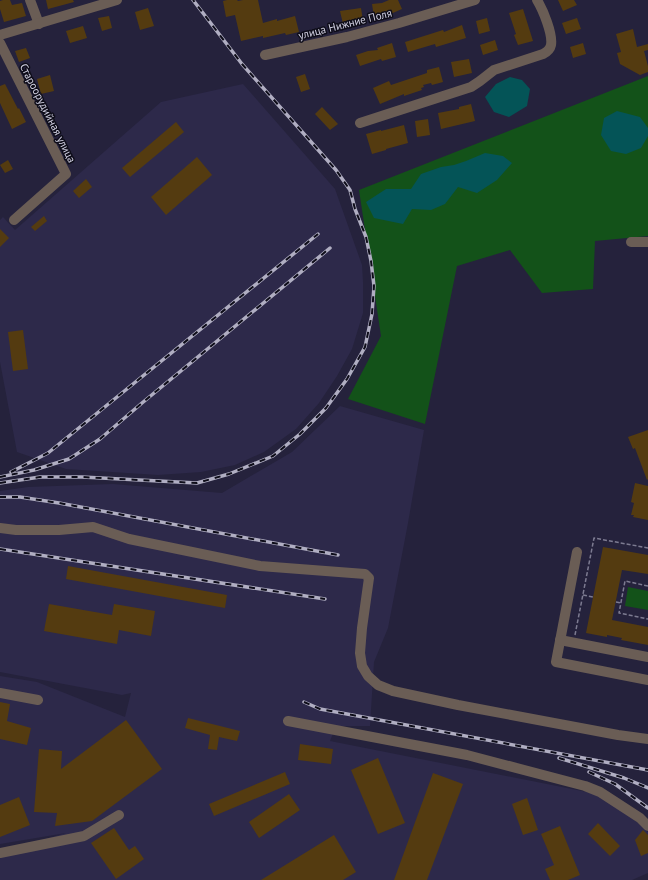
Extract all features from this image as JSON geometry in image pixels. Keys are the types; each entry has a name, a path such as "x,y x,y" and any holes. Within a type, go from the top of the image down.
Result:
{"street":[{"path":"30,0 38,24"},
{"path":"0,35 117,0"},
{"name":"улица Нижние Поля","path":"265,55 347,37 475,0"},
{"path":"360,123 471,86 494,70 548,51 551,45 550,31 538,0"},
{"name":"Староорудийная улица","path":"0,43 66,174 14,220"},
{"path":"631,242 648,242"},
{"path":"0,528 16,530 59,530 94,527 129,539 260,566 365,574 369,578 360,653 362,666 368,676 378,684 392,691 458,705 618,735 648,739"},
{"path":"577,552 556,662 648,680"},
{"path":"560,640 648,657"},
{"path":"0,693 38,700"},
{"path":"288,721 467,755 585,786 600,792 640,818 648,826"},
{"path":"0,854 84,836 119,815"}],"path":[{"path":"574,643 594,538 648,548"},
{"path":"648,586 626,582 619,613 648,619"},
{"path":"583,595 593,597"},
{"path":"616,602 622,603"}],"shaded area":[{"path":"510,77 522,80 530,89 527,106 509,117 494,112 485,97 496,84"},
{"path":"243,84 335,189 362,265 363,313 352,349 337,376 319,403 296,429 264,452 235,465 201,472 158,475 66,469 17,452 0,362 0,220 3,217 15,230 161,102"},
{"path":"617,111 640,117 648,128 648,136 641,148 626,154 611,151 601,135 604,118"},
{"path":"485,153 503,156 512,163 497,180 477,193 458,187 445,204 431,210 412,209 403,224 374,218 366,202 386,189 411,189 421,174 441,167 454,165"},
{"path":"340,406 424,430 388,628 374,662 370,726 336,726 330,741 592,793 627,813 648,832 648,873 632,880 0,880 0,852 66,833 0,844 0,676 37,682 125,717 131,693 122,695 0,672 0,491 28,487 113,484 222,493 292,452"}],"green space":[{"path":"648,76 648,236 595,241 593,289 542,293 510,250 457,266 425,424 348,399 381,336 359,190"},
{"path":"628,587 648,591 648,610 625,606"}],"building":[{"path":"10,0 12,5 22,3 26,16 4,22 0,9 0,1"},
{"path":"46,0 73,0 74,2 48,9"},
{"path":"258,0 263,23 295,16 299,32 286,35 285,33 263,38 263,36 241,41 235,15 226,17 223,1"},
{"path":"389,0 398,0 402,9 386,16 374,17 372,4 382,3"},
{"path":"558,0 574,0 577,5 563,11"},
{"path":"148,8 154,26 140,30 135,12"},
{"path":"361,8 363,21 343,24 340,11"},
{"path":"523,9 533,41 518,45 509,13"},
{"path":"109,16 112,28 102,31 98,18"},
{"path":"487,18 490,31 479,34 476,21"},
{"path":"577,18 581,29 566,34 562,23"},
{"path":"462,25 466,38 436,47 435,44 408,52 405,42 443,30 444,32"},
{"path":"83,26 87,38 70,43 66,31"},
{"path":"633,29 637,47 648,44 648,50 644,51 648,72 640,75 620,64 617,53 621,52 616,34"},
{"path":"495,40 498,50 483,55 480,45"},
{"path":"392,43 396,57 382,61 381,59 360,66 356,55 368,51 378,50 377,48"},
{"path":"583,43 586,54 573,58 570,47"},
{"path":"26,48 30,58 19,62 15,51"},
{"path":"469,59 472,73 454,77 451,62"},
{"path":"439,67 443,82 432,85 431,83 423,85 424,87 421,88 422,90 404,96 404,94 380,104 373,88 389,81 391,85 427,73 427,70"},
{"path":"305,74 310,89 301,92 296,77"},
{"path":"50,75 54,91 41,94 37,79"},
{"path":"5,84 26,122 12,129 0,103 0,86"},
{"path":"471,104 475,121 441,129 438,113 459,109 459,107"},
{"path":"322,107 338,124 330,130 315,114"},
{"path":"428,119 430,135 417,137 415,121"},
{"path":"176,122 184,132 130,177 122,168"},
{"path":"404,125 408,143 372,154 366,134"},
{"path":"197,157 212,175 166,215 151,197"},
{"path":"8,160 13,169 5,173 0,165"},
{"path":"86,179 92,187 79,198 73,191"},
{"path":"44,216 47,221 35,231 31,227"},
{"path":"0,229 9,238 0,247"},
{"path":"23,330 28,369 13,371 8,332"},
{"path":"648,430 647,480 635,448 633,449 628,437"},
{"path":"635,483 648,486 648,520 633,517 634,515 631,515 634,503 631,502"},
{"path":"603,547 648,555 648,574 622,570 612,620 648,627 648,645 621,640 622,638 607,635 607,637 586,633"},
{"path":"68,566 227,595 225,608 66,579"},
{"path":"49,604 112,615 114,604 155,611 151,636 119,630 117,644 44,631"},
{"path":"0,702 10,704 7,721 31,728 27,745 0,739"},
{"path":"188,718 240,731 237,741 219,737 217,750 208,749 210,735 185,728"},
{"path":"126,720 162,769 92,821 55,826 57,813 34,812 39,749 62,751 61,769"},
{"path":"300,744 333,749 331,764 298,760"},
{"path":"378,758 405,823 378,834 351,770"},
{"path":"285,772 290,784 214,816 209,804"},
{"path":"433,773 463,784 427,880 394,880"},
{"path":"289,794 300,810 259,838 249,822"},
{"path":"19,797 30,825 0,837 0,805"},
{"path":"527,798 538,830 523,835 512,804"},
{"path":"598,823 620,846 610,856 588,834"},
{"path":"560,826 580,875 568,880 550,880 545,869 554,865 541,834"},
{"path":"114,828 129,850 135,846 144,859 116,879 91,843"},
{"path":"643,830 648,835 648,853 641,856 635,840"},
{"path":"334,835 356,872 343,880 261,880"}],"railway":[{"path":"0,483 40,477 82,477 197,483 229,474 273,456 300,434 326,408 347,379 365,347 372,314 374,286 366,237 355,209 350,190 336,170 242,64 193,0"},
{"path":"11,472 48,453 318,234"},
{"path":"0,477 34,470 69,459 100,439 330,248"},
{"path":"0,497 20,497 59,503 338,555"},
{"path":"0,549 325,599"},
{"path":"304,702 320,709 648,770"},
{"path":"559,758 624,778 648,788"},
{"path":"589,772 615,784 648,808"}]}
